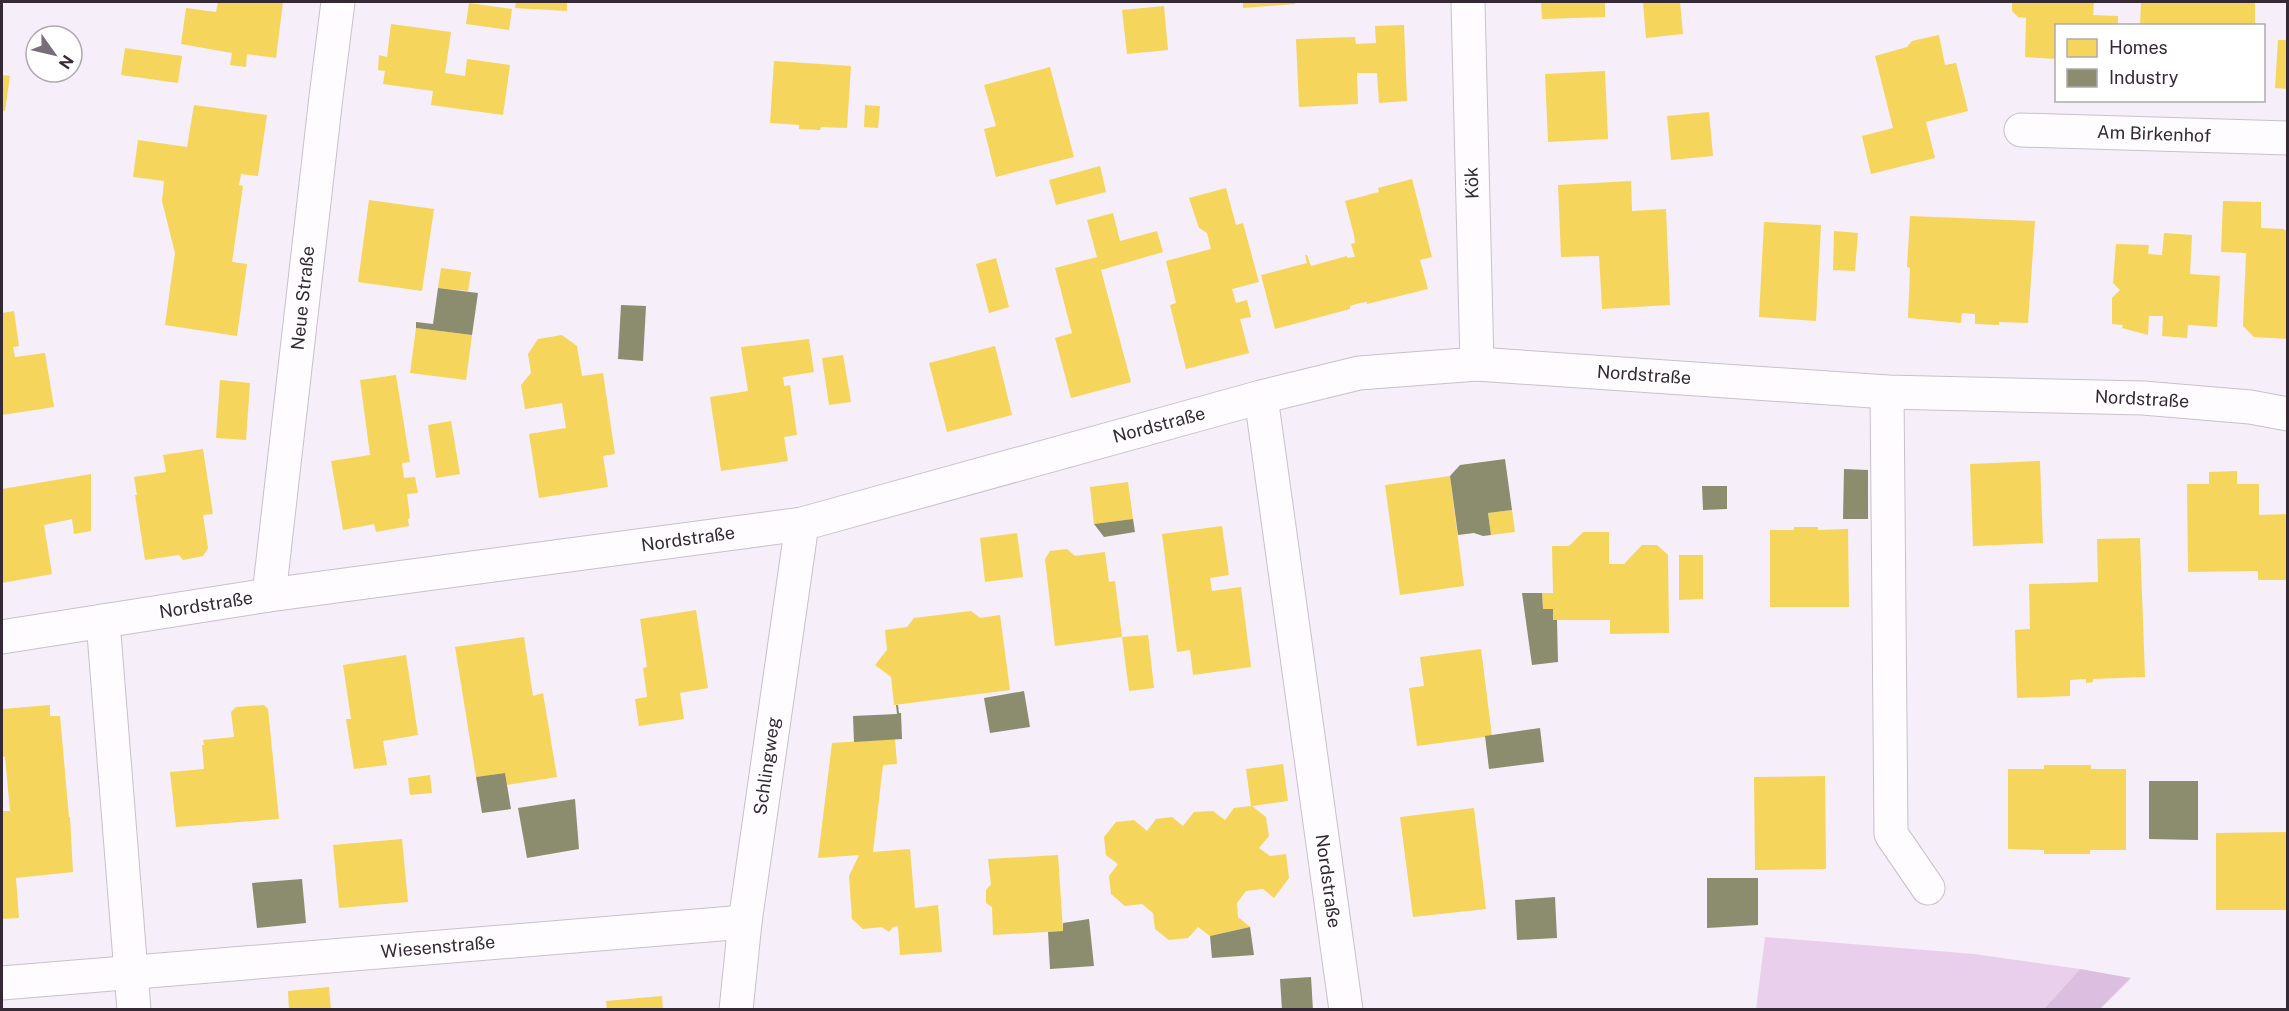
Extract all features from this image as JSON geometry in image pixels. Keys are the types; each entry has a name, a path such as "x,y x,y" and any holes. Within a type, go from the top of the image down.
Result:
{"street":[{"name":"Neue Straße","path":"269,595 338,2"},
{"name":"Kök","path":"1467,2 1477,364"},
{"name":"Am Birkenhof","path":"2021,130 2288,138"},
{"name":"Nordstraße","path":"2,637 269,595 802,524 1261,397 1359,373 1477,364 1887,392 2143,398 2250,407 2288,414"},
{"path":"1887,392 1891,834 1928,888"},
{"name":"Nordstraße","path":"1261,397 1346,1010"},
{"name":"Schlingweg","path":"736,1010 745,922 802,524"},
{"path":"103,621 134,1010"},
{"name":"Wiesenstraße","path":"2,984 745,922"}],"shaded area":[{"path":"1765,937 1974,954 2080,969 2044,1009 1756,1010"},
{"path":"2080,969 2131,978 2100,1009 2044,1009"}],"building: Homes":[{"path":"218,2 283,2 276,58 247,54 246,67 230,65 232,53 181,44 186,8 216,12"},
{"path":"516,2 567,2 567,11 515,8"},
{"path":"1243,2 1295,2 1295,4 1243,8"},
{"path":"1541,2 1605,2 1605,17 1542,19"},
{"path":"1643,2 1680,2 1683,34 1646,38"},
{"path":"2012,2 2094,2 2093,15 2118,16 2118,24 2055,24 2055,59 2025,57 2026,18 2018,17 2012,11"},
{"path":"2141,2 2255,2 2255,24 2140,24"},
{"path":"469,3 512,9 509,30 466,24"},
{"path":"1164,6 1168,50 1127,54 1122,10"},
{"path":"391,24 451,32 445,73 465,76 467,59 510,65 503,115 431,105 433,91 383,84 385,71 378,70 379,55 387,57"},
{"path":"1404,25 1407,101 1379,103 1377,73 1357,73 1358,104 1299,107 1296,39 1355,37 1356,44 1376,43 1375,26"},
{"path":"1939,35 1945,65 1956,63 1968,111 1926,122 1935,158 1871,174 1862,136 1893,128 1875,56 1907,47 1912,41"},
{"path":"2278,40 2288,40 2288,89 2275,88"},
{"path":"125,48 182,56 178,83 121,75"},
{"path":"774,61 851,66 847,128 799,129 799,125 770,123"},
{"path":"1050,67 1074,157 996,177 984,129 996,126 984,85"},
{"path":"1605,71 1608,139 1548,142 1545,74"},
{"path":"2,75 10,76 5,111 2,110"},
{"path":"194,105 267,115 258,176 241,174 239,185 243,186 232,262 247,264 237,336 165,325 175,253 162,201 164,181 133,177 138,140 187,147"},
{"path":"865,105 880,106 878,128 864,127"},
{"path":"1709,112 1713,156 1671,160 1667,116"},
{"path":"1100,166 1106,192 1056,205 1049,180"},
{"path":"1412,179 1432,257 1420,260 1428,289 1367,304 1367,302 1360,303 1350,306 1350,309 1275,329 1261,275 1307,263 1305,255 1311,266 1347,256 1347,258 1355,257 1351,244 1355,243 1354,235 1345,201 1379,192 1378,188"},
{"path":"1631,181 1632,211 1666,209 1670,305 1602,309 1599,256 1561,257 1558,185"},
{"path":"1226,188 1236,225 1243,223 1259,282 1232,289 1236,303 1247,300 1251,317 1240,319 1249,353 1186,369 1170,305 1176,303 1166,261 1211,249 1207,233 1199,228 1189,198"},
{"path":"369,200 434,209 422,291 358,282"},
{"path":"2223,201 2261,202 2261,228 2284,229 2288,233 2288,339 2254,337 2243,326 2246,253 2221,252"},
{"path":"1113,213 1120,241 1157,231 1163,252 1101,270 1131,382 1071,398 1055,338 1072,333 1055,268 1097,257 1087,220"},
{"path":"1910,216 2035,221 2028,323 1975,324 1975,314 1962,313 1961,323 1908,318 1910,268 1907,267"},
{"path":"1764,222 1821,225 1816,321 1759,317"},
{"path":"1834,231 1858,233 1855,271 1833,270"},
{"path":"2164,233 2192,235 2190,274 2220,276 2217,327 2188,325 2187,338 2162,336 2163,316 2149,316 2148,335 2122,328 2123,325 2112,324 2112,298 2120,290 2113,283 2116,244 2149,245 2148,254 2162,255"},
{"path":"996,258 1009,307 989,313 976,264"},
{"path":"441,268 471,272 468,291 438,288"},
{"path":"14,311 19,346 13,347 15,357 45,353 54,407 2,415 2,313"},
{"path":"416,328 472,335 466,380 410,373"},
{"path":"562,335 577,346 582,376 603,373 615,454 603,456 608,487 539,498 529,434 566,428 562,403 525,409 521,385 531,373 528,354 538,339"},
{"path":"809,339 814,372 783,377 784,386 790,385 797,435 784,437 788,461 721,471 710,397 748,391 741,347"},
{"path":"995,346 1012,415 947,432 929,363"},
{"path":"843,355 851,402 829,405 822,358"},
{"path":"396,375 410,462 402,463 404,478 415,477 418,493 407,494 409,526 376,532 374,524 343,530 331,461 370,455 360,380"},
{"path":"220,380 250,383 246,440 216,438"},
{"path":"451,421 460,474 436,478 428,425"},
{"path":"203,449 213,514 203,515 208,548 203,556 183,560 179,555 145,560 134,477 166,472 163,455"},
{"path":"2040,461 2043,543 1973,546 1970,464"},
{"path":"2237,471 2237,484 2259,484 2259,515 2288,514 2288,580 2258,580 2258,571 2188,572 2187,484 2209,484 2209,472"},
{"path":"91,474 91,531 74,534 72,519 44,525 52,574 2,583 2,489"},
{"path":"1450,476 1464,586 1400,595 1385,485"},
{"path":"1128,482 1133,519 1094,524 1090,487"},
{"path":"1512,510 1515,532 1491,535 1488,513"},
{"path":"1222,526 1229,575 1210,578 1212,591 1241,587 1251,667 1193,675 1190,650 1177,652 1162,534"},
{"path":"1794,527 1818,527 1818,530 1848,529 1849,607 1770,607 1770,530 1794,530"},
{"path":"1583,532 1609,532 1609,564 1624,564 1642,545 1657,545 1668,555 1669,633 1610,634 1610,620 1553,620 1553,609 1543,609 1542,593 1553,593 1552,546 1569,546"},
{"path":"1017,533 1023,577 985,582 980,538"},
{"path":"2140,538 2145,677 2093,679 2093,682 2086,683 2086,679 2070,680 2070,696 2017,698 2015,630 2030,629 2029,584 2098,582 2097,539"},
{"path":"1067,549 1075,556 1105,552 1109,582 1115,581 1122,637 1055,646 1045,559 1050,551"},
{"path":"1679,555 1703,555 1703,599 1679,600"},
{"path":"696,610 708,688 680,693 684,719 639,726 635,699 647,697 643,668 647,667 640,619"},
{"path":"971,611 980,618 1000,615 1010,690 894,705 891,677 875,665 887,650 885,630 907,627 914,618"},
{"path":"1148,635 1154,688 1129,691 1122,637"},
{"path":"524,637 533,696 543,693 557,777 507,785 505,773 476,777 455,647"},
{"path":"1481,649 1492,736 1417,746 1409,688 1424,686 1420,657"},
{"path":"406,655 418,735 383,741 387,765 354,769 346,719 351,719 343,665"},
{"path":"50,705 50,716 60,716 73,872 16,878 19,918 2,919 2,811 10,811 5,757 2,757 2,709"},
{"path":"264,705 268,709 279,819 176,827 170,772 204,769 203,740 234,737 231,712 236,707"},
{"path":"895,739 897,764 883,765 873,852 910,849 915,908 938,905 942,952 900,955 898,926 893,927 889,932 882,927 863,929 852,919 849,876 859,855 818,858 832,743"},
{"path":"1283,764 1288,801 1252,806 1266,817 1269,836 1259,848 1270,856 1286,854 1289,878 1274,898 1263,889 1246,891 1237,903 1238,917 1250,927 1210,936 1198,927 1188,938 1169,940 1155,929 1153,913 1142,904 1125,906 1111,894 1109,876 1118,864 1106,855 1104,837 1116,822 1134,820 1147,831 1156,819 1172,817 1183,826 1194,812 1213,811 1225,820 1234,808 1251,806 1246,769"},
{"path":"2044,765 2091,765 2091,769 2126,769 2126,850 2090,850 2090,854 2044,854 2044,850 2008,849 2008,769 2044,769"},
{"path":"430,775 432,793 410,795 408,778"},
{"path":"1825,776 1826,869 1755,870 1754,777"},
{"path":"1474,808 1486,909 1413,917 1400,817"},
{"path":"2288,832 2288,910 2216,910 2216,833"},
{"path":"402,839 408,902 339,908 333,845"},
{"path":"1058,855 1063,931 993,935 992,907 986,903 986,890 991,884 988,859"},
{"path":"329,987 331,1010 289,1010 288,991"},
{"path":"662,996 663,1010 607,1010 606,1001"}],"building: Industry":[{"path":"438,288 478,293 472,335 416,328 416,322 433,324"},
{"path":"621,305 646,306 643,361 618,359"},
{"path":"1505,459 1512,510 1488,513 1491,535 1483,536 1474,533 1458,535 1450,476 1460,465"},
{"path":"1844,469 1868,470 1868,519 1843,519"},
{"path":"1702,486 1727,486 1727,509 1703,510"},
{"path":"1133,519 1135,532 1104,537 1094,524"},
{"path":"1522,593 1542,593 1543,609 1553,609 1553,620 1557,620 1558,662 1532,665"},
{"path":"1024,691 1030,727 990,733 984,698"},
{"path":"896,705 901,713 902,739 854,742 853,716 897,714"},
{"path":"1540,728 1544,762 1489,769 1485,736"},
{"path":"505,773 511,809 482,813 476,777"},
{"path":"2149,781 2198,781 2198,840 2149,839"},
{"path":"575,799 579,849 527,858 518,808"},
{"path":"1707,878 1758,878 1758,925 1707,928"},
{"path":"302,879 306,923 257,928 252,883"},
{"path":"1555,897 1557,938 1517,940 1515,900"},
{"path":"1089,919 1094,966 1050,969 1048,932 1063,931 1063,923"},
{"path":"1250,927 1254,955 1212,958 1210,936"},
{"path":"1311,977 1313,1010 1282,1010 1280,979"}]}
